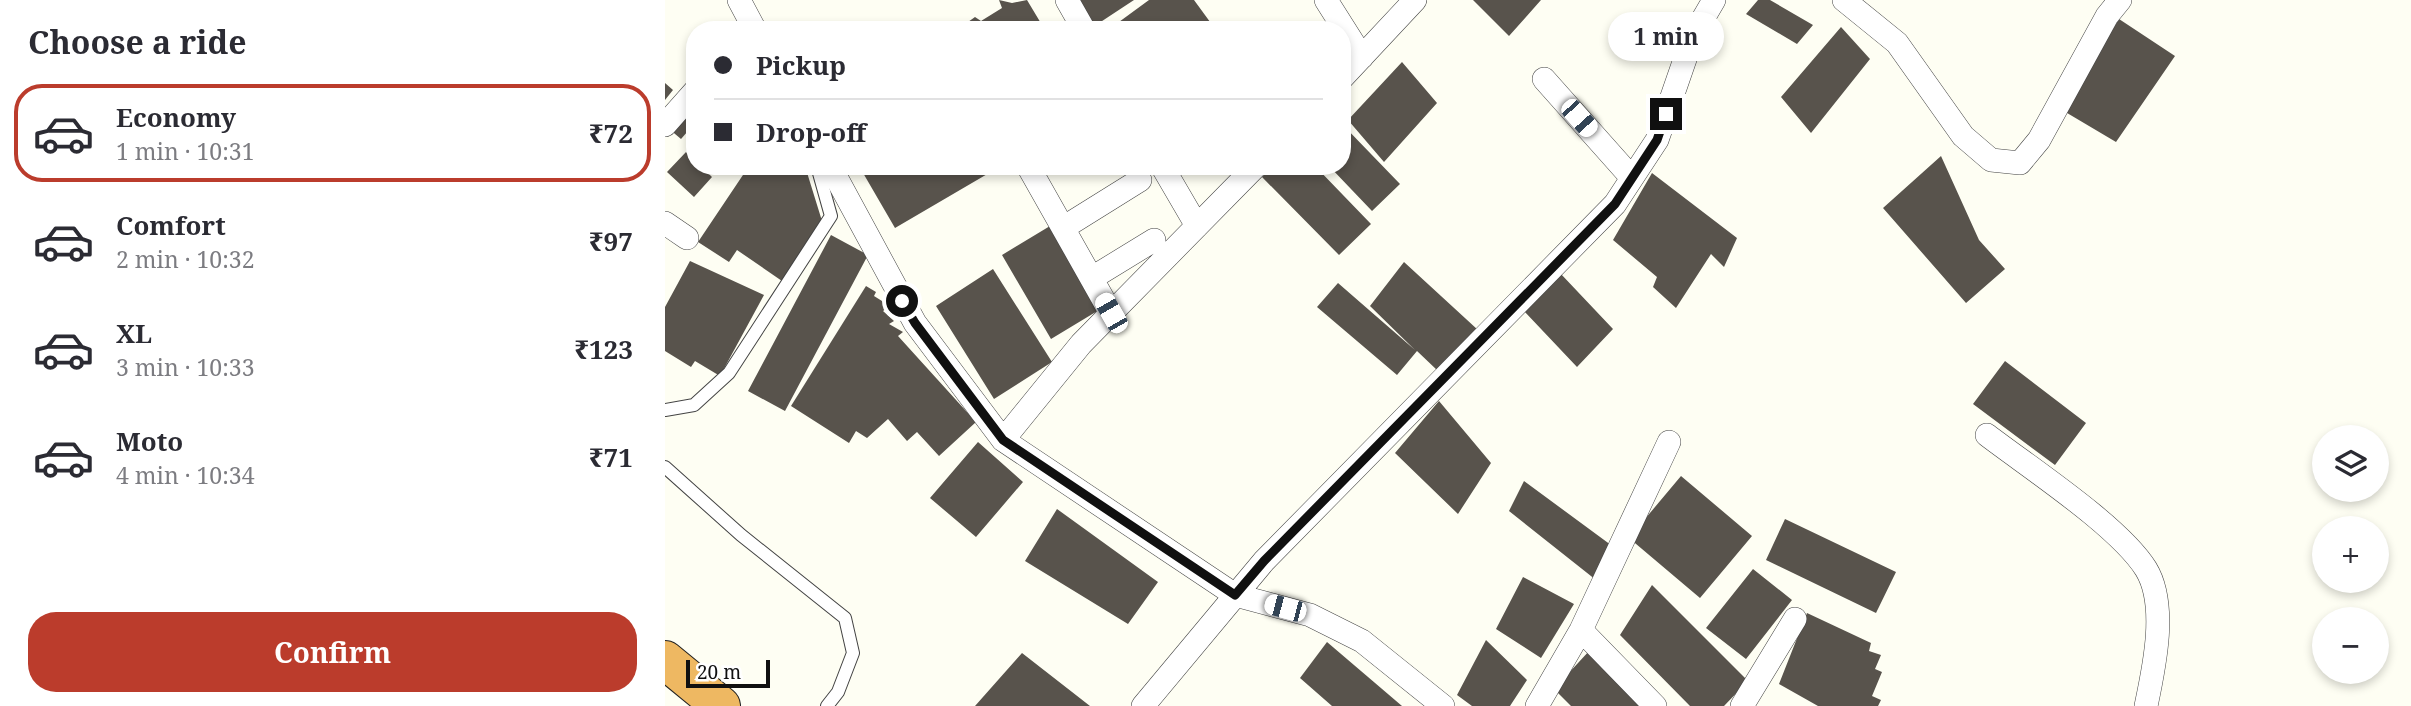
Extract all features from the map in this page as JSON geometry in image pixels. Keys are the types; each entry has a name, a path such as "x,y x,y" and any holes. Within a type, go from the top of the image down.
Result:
{"highway":[{"path":"665,660 721,706"}],"street":[{"path":"739,0 749,21"},
{"path":"1067,0 1079,21"},
{"path":"1326,0 1339,21"},
{"path":"1351,68 1415,0"},
{"path":"1143,706 1274,551 1615,204 1657,140 1693,36 1714,0"},
{"path":"1844,0 1897,43 1963,136 1991,160 2019,163 2039,140 2106,16 2120,0"},
{"path":"1351,41 1361,57"},
{"path":"1544,79 1632,178"},
{"path":"665,125 686,100"},
{"path":"835,175 915,323 1003,440 1235,595 1310,615 1362,641 1443,706"},
{"path":"1033,175 1111,313"},
{"path":"1167,175 1197,226"},
{"path":"1003,440 1081,344 1247,175"},
{"path":"1063,228 1140,180"},
{"path":"665,223 687,238"},
{"path":"1092,278 1154,240"},
{"path":"1987,435 2109,529 2147,570 2157,619 2156,656 2146,706"},
{"path":"1537,706 1581,630 1669,442"},
{"path":"1742,706 1795,619"},
{"path":"1581,630 1655,706"}],"lane":[{"path":"665,410 694,405 729,373 831,216 820,175"},
{"path":"665,467 741,535 845,618 853,653 838,692 827,706"}],"building":[{"path":"999,0 1012,3 1027,0 1040,21 981,21 1002,8"},
{"path":"1075,0 1134,0 1102,21 1089,21"},
{"path":"1149,0 1194,0 1209,21 1120,21"},
{"path":"1473,0 1541,0 1509,36"},
{"path":"1758,0 1770,0 1813,25 1797,44 1746,14"},
{"path":"2119,19 2175,56 2116,142 2062,110"},
{"path":"1841,27 1870,59 1811,133 1781,97"},
{"path":"1402,62 1437,103 1384,162 1351,124 1351,117"},
{"path":"665,83 673,90 665,100"},
{"path":"686,108 686,133 681,139 668,128"},
{"path":"1351,133 1400,184 1372,211 1338,175 1351,175"},
{"path":"686,152 686,175 712,177 694,197 667,172"},
{"path":"1941,156 1979,240 2005,269 1966,303 1883,208"},
{"path":"1652,173 1737,238 1724,267 1711,254 1676,308 1653,287 1657,277 1613,240"},
{"path":"743,175 808,175 822,221 782,281 737,250 729,262 698,242"},
{"path":"864,175 986,175 895,228"},
{"path":"1324,175 1371,224 1339,255 1262,177"},
{"path":"1050,226 1099,310 1051,339 1002,255"},
{"path":"831,235 868,255 785,411 748,391"},
{"path":"690,261 764,295 720,376 695,361 691,367 665,351 665,307"},
{"path":"1404,262 1478,330 1438,371 1417,351 1397,375 1317,307 1338,283 1415,350 1370,306"},
{"path":"993,269 1052,362 994,399 936,306"},
{"path":"1560,273 1613,329 1577,367 1523,310"},
{"path":"866,286 876,292 874,296 890,306 883,311 894,321 889,324 903,332 898,336 976,422 939,456 917,432 907,441 888,419 867,438 856,431 849,443 791,406"},
{"path":"2005,361 2086,423 2055,465 1973,404"},
{"path":"1439,401 1491,463 1458,514 1395,453"},
{"path":"978,442 1023,482 976,537 930,498"},
{"path":"1681,476 1752,536 1700,598 1629,538"},
{"path":"1524,481 1615,548 1596,580 1509,511"},
{"path":"1057,509 1158,582 1128,624 1025,561"},
{"path":"1785,519 1896,572 1876,613 1766,560"},
{"path":"1753,569 1792,600 1746,659 1706,628"},
{"path":"1523,577 1574,604 1541,658 1496,629"},
{"path":"1652,585 1748,681 1724,706 1690,706 1620,635"},
{"path":"1807,613 1871,643 1869,651 1881,655 1875,669 1882,672 1872,696 1881,700 1878,706 1818,706 1779,684"},
{"path":"1486,640 1527,680 1510,706 1472,706 1457,695"},
{"path":"1327,642 1402,706 1332,706 1300,678"},
{"path":"1590,650 1648,706 1571,706 1554,689"},
{"path":"1022,653 1090,706 975,706"}],"route":[{"path":"902,301 915,323 1003,440 1235,595 1264,561 1615,204 1657,140 1666,114"}]}
